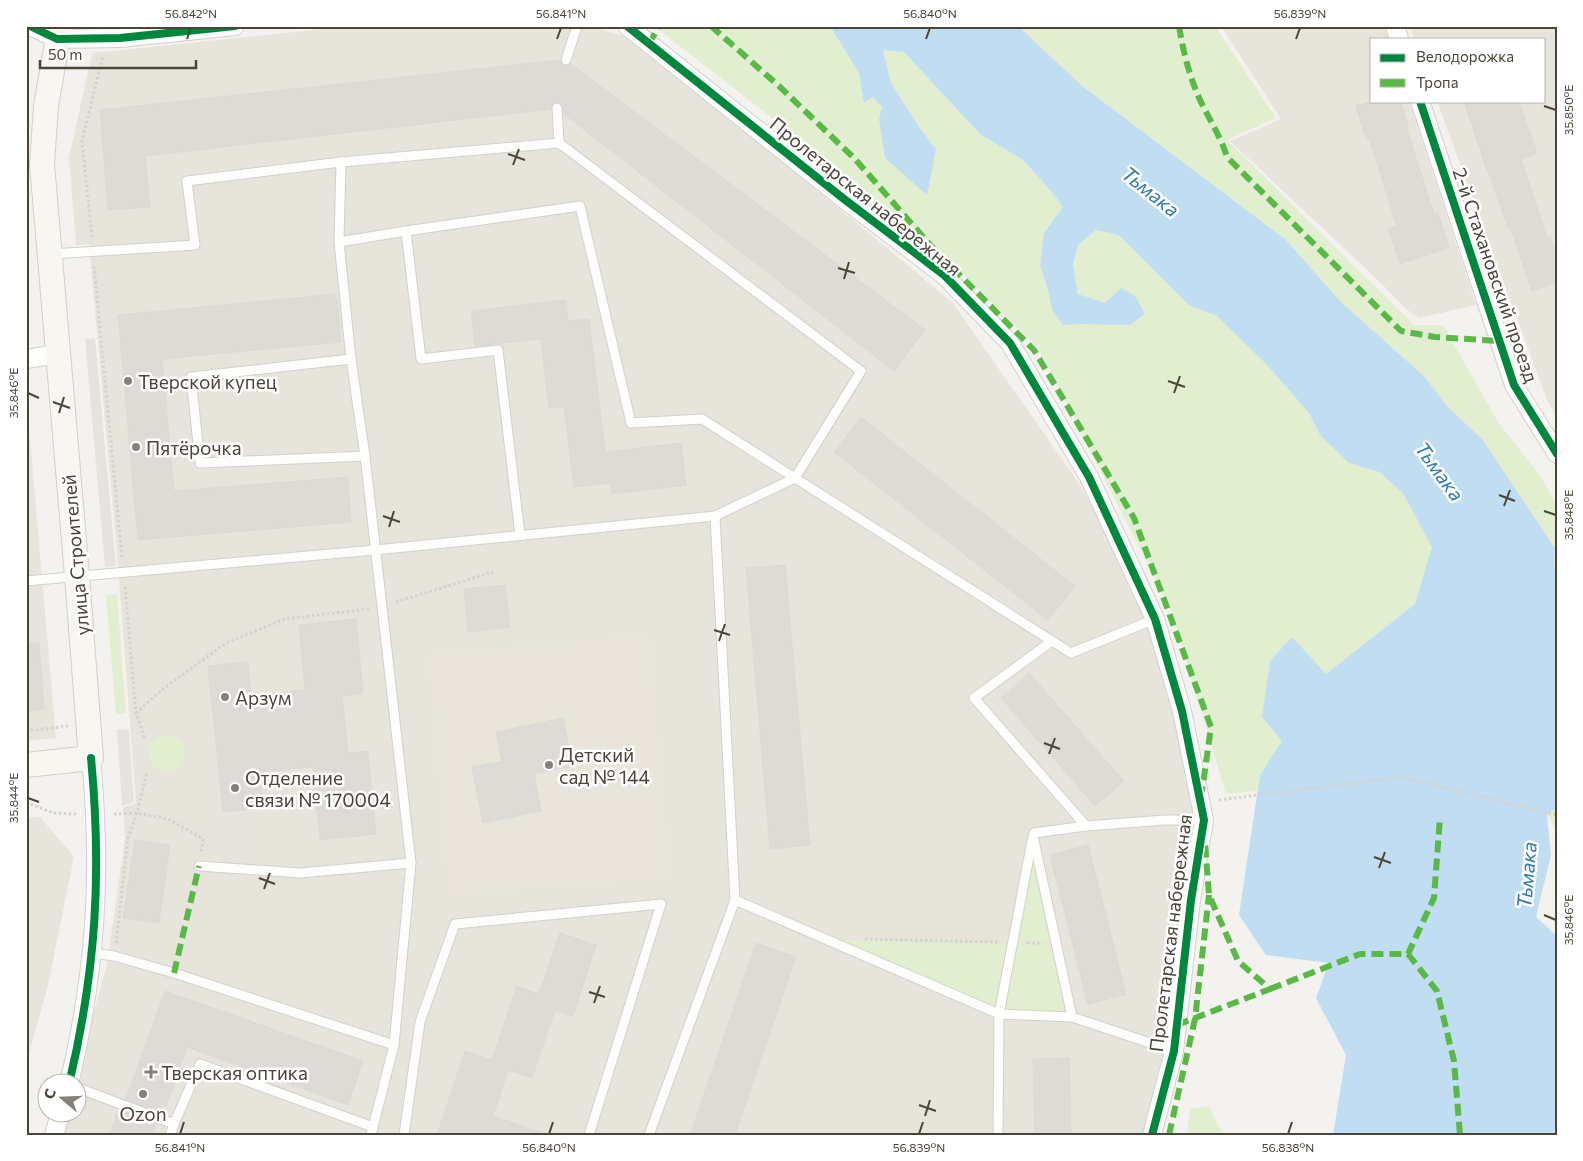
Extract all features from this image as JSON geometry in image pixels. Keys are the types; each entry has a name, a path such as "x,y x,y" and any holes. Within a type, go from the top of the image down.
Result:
{"main road":[{"name":"улица Строителей","path":"58,33 46,106 42,154 48,254 77,576 91,758"},
{"path":"26,764 91,758"}],"street":[{"path":"30,26 58,33 107,39 235,26"},
{"name":"Пролетарская набережная","path":"627,26 944,275 1010,343 1089,477 1155,620 1182,711 1204,820 1191,900 1174,1050 1152,1135"},
{"path":"1395,26 1399,38"},
{"name":"2-й Стахановский проезд","path":"1420,102 1514,385 1557,454"},
{"path":"26,359 58,354"},
{"name":"улица Строителей","path":"71,1074 87,998 93,953 97,861 96,815 91,758"}],"lane":[{"path":"566,60 577,26"},
{"path":"557,108 559,143"},
{"path":"26,581 375,550 715,516 795,478 861,371 559,143 341,162 187,181 195,245 48,254"},
{"path":"170,1135 200,1064 372,1131 394,1045 411,863 365,456 351,359 339,242 341,162"},
{"path":"339,242 580,206 631,423 702,419 1071,653 1155,620"},
{"path":"406,231 421,359 498,350 520,535"},
{"path":"351,359 191,378 200,463 365,456"},
{"path":"649,1135 734,900 715,516"},
{"path":"1052,641 974,698 1086,826"},
{"path":"998,1135 999,1014 1034,833 1086,826 1165,820 1204,820"},
{"path":"1033,836 1072,1017"},
{"path":"199,866 300,873 411,863"},
{"path":"734,900 999,1014 1072,1017 1174,1050"},
{"path":"404,1135 420,1022 455,924 661,904 589,1135"},
{"path":"93,953 114,956 174,973 394,1045"},
{"path":"88,1092 174,1124"}],"path":[{"path":"107,39 82,141 136,713 145,739"},
{"path":"136,713 163,689 226,643 285,620 382,607 493,572"},
{"path":"26,731 88,724"},
{"path":"1231,799 1402,777 1557,814"},
{"path":"26,802 53,813 96,815 137,813 168,819 203,839 199,866"},
{"path":"857,938 1056,943"}],"shaded area":[{"path":"353,26 591,26 636,40 952,302 1078,482 1155,619 1204,820 1152,1135 59,1135 62,1124 88,1124 88,1074 77,1074 107,965 125,838 123,808 136,803 117,553 89,244 76,245 69,158 92,53"},
{"path":"1221,26 1384,26 1388,38 1370,38 1370,102 1409,102 1476,305 1419,318 1406,309 1382,284 1230,141 1281,119"},
{"path":"1410,26 1557,26 1557,416 1547,400 1437,102 1546,102 1546,38 1414,38"},
{"path":"95,338 116,566 105,567 85,339"},
{"path":"26,393 56,738 26,741"},
{"name":"Детский сад № 144","path":"650,634 671,878 448,897 427,653"},
{"path":"117,729 129,730 134,802 122,806"},
{"path":"26,817 40,817 74,857 48,985 26,1064"},
{"path":"222,821 249,822 248,862 221,861"}],"green space":[{"path":"654,26 830,26 859,73 864,102 873,97 882,107 879,119 936,149 919,127 891,83 883,50 903,51 980,134 1023,160 1063,207 1044,233 1040,265 1052,310 1063,325 1082,324 1105,303 1078,294 1073,265 1078,245 1096,230 1119,235 1189,305 1217,316 1266,364 1309,413 1320,435 1349,463 1379,472 1404,493 1433,547 1415,604 1325,675 1292,637 1263,717 1282,741 1260,775 1257,791 1226,794 1171,610 1039,349 959,270 812,149"},
{"path":"1018,26 1215,26 1276,118 1227,140 1414,325 1443,325 1498,422 1541,477 1557,505 1557,573 1554,567 1555,548 1482,439 1447,406 1424,376 1342,303 1286,240 1081,85"},
{"path":"117,594 126,713 116,714 106,595"},
{"path":"167,736 174,737 180,741 184,747 184,761 180,767 174,771 167,772 160,771 154,767 150,761 149,754 150,747 154,741 160,737"},
{"path":"1557,808 1557,832 1547,814"},
{"path":"1033,848 1054,942 1014,941"},
{"path":"830,940 1011,944 998,1011"},
{"path":"1014,943 1055,944 1071,1016 1000,1012"},
{"path":"1209,1106 1223,1135 1187,1135 1190,1109"}],"water":[{"name":"Тьмака","path":"830,26 1018,26 1081,85 1286,240 1342,303 1424,376 1447,406 1482,439 1555,548 1554,567 1557,573 1557,808 1547,814 1551,855 1536,917 1557,936 1557,1135 1333,1135 1346,1055 1316,998 1329,963 1266,955 1239,915 1260,775 1282,741 1262,717 1270,661 1292,637 1326,674 1415,604 1432,547 1403,493 1379,472 1349,463 1320,435 1309,413 1266,364 1217,316 1189,305 1119,235 1096,230 1078,245 1073,265 1078,294 1105,303 1121,288 1135,296 1145,314 1130,325 1063,325 1052,310 1040,265 1044,233 1063,207 1051,191 1023,160 980,134 904,52 883,50 891,83 919,127 936,149 927,195 885,158 879,119 882,107 873,97 864,103 859,73"}],"building":[{"path":"560,60 565,66 571,64 925,330 894,371 564,114 562,105 557,102 552,105 551,109 145,156 150,207 108,210 100,110"},
{"path":"1370,102 1400,102 1408,126 1406,127 1434,214 1438,213 1449,248 1400,264 1388,229 1397,226 1369,138 1366,139 1356,106"},
{"path":"1464,102 1519,102 1537,153 1521,159 1547,238 1550,237 1557,257 1557,282 1532,291 1510,227 1508,228"},
{"path":"336,294 341,342 162,359 174,491 348,477 351,522 138,540 118,315"},
{"path":"566,300 568,321 589,319 605,452 681,443 686,485 612,494 611,483 574,487 564,406 549,408 541,339 475,346 471,311"},
{"path":"861,417 1075,586 1048,620 834,452"},
{"path":"785,565 810,845 770,849 746,568"},
{"path":"505,585 510,627 468,632 464,589"},
{"path":"356,619 363,694 342,696 348,753 368,751 376,834 320,840 313,767 259,772 263,808 223,812 208,666 248,662 251,695 305,690 299,625"},
{"path":"26,643 39,643 44,709 26,711"},
{"path":"1029,673 1124,781 1095,806 1001,698"},
{"path":"563,718 573,766 534,774 541,811 483,823 472,767 502,761 496,732"},
{"path":"135,840 170,845 159,923 123,918"},
{"path":"1088,845 1126,994 1088,1004 1050,855"},
{"path":"560,933 596,945 573,1016 555,1010 532,1078 508,1070 493,1116 541,1132 540,1135 437,1135 465,1051 492,1060 517,986 539,994"},
{"path":"756,943 796,957 735,1135 690,1135"},
{"path":"165,991 363,1061 348,1105 187,1047 166,1106 163,1105 160,1112 126,1099"},
{"path":"1069,1058 1071,1135 1035,1135 1033,1059"},
{"path":"122,1111 156,1124 152,1135 110,1135 117,1114 121,1116"}],"marked path":[{"path":"649,44 659,26"},
{"path":"711,26 779,86 855,159 932,247 1034,350 1134,518 1211,727 1202,791"},
{"path":"1179,26 1186,60 1194,85 1221,140 1227,157 1401,331 1435,337 1500,341"},
{"path":"1270,989 1360,954 1408,954 1434,898 1440,817"},
{"path":"1177,1025 1270,989 1238,961 1209,895 1205,843"},
{"path":"174,973 199,866"},
{"path":"1169,1135 1195,1019 1209,895"},
{"path":"1408,954 1437,991 1454,1061 1460,1135"}],"cycle path":[{"path":"30,26 57,39 120,38 235,26"},
{"path":"627,26 844,199 944,275 1010,343 1089,477 1155,619 1182,711 1204,820 1191,900 1174,1051 1152,1135"},
{"path":"1420,102 1514,385 1557,454"},
{"path":"71,1074 85,1001 94,922 96,842 91,758"}],"place":[{"name":"Тверской купец","path":"128,381"},
{"name":"Пятёрочка","path":"136,447"},
{"name":"Арзум","path":"225,697"},
{"name":"Детский сад № 144","path":"549,765"},
{"name":"Отделение связи № 170004","path":"235,788"},
{"name":"Тверская оптика","path":"151,1072"},
{"name":"Ozon","path":"143,1094"}]}
